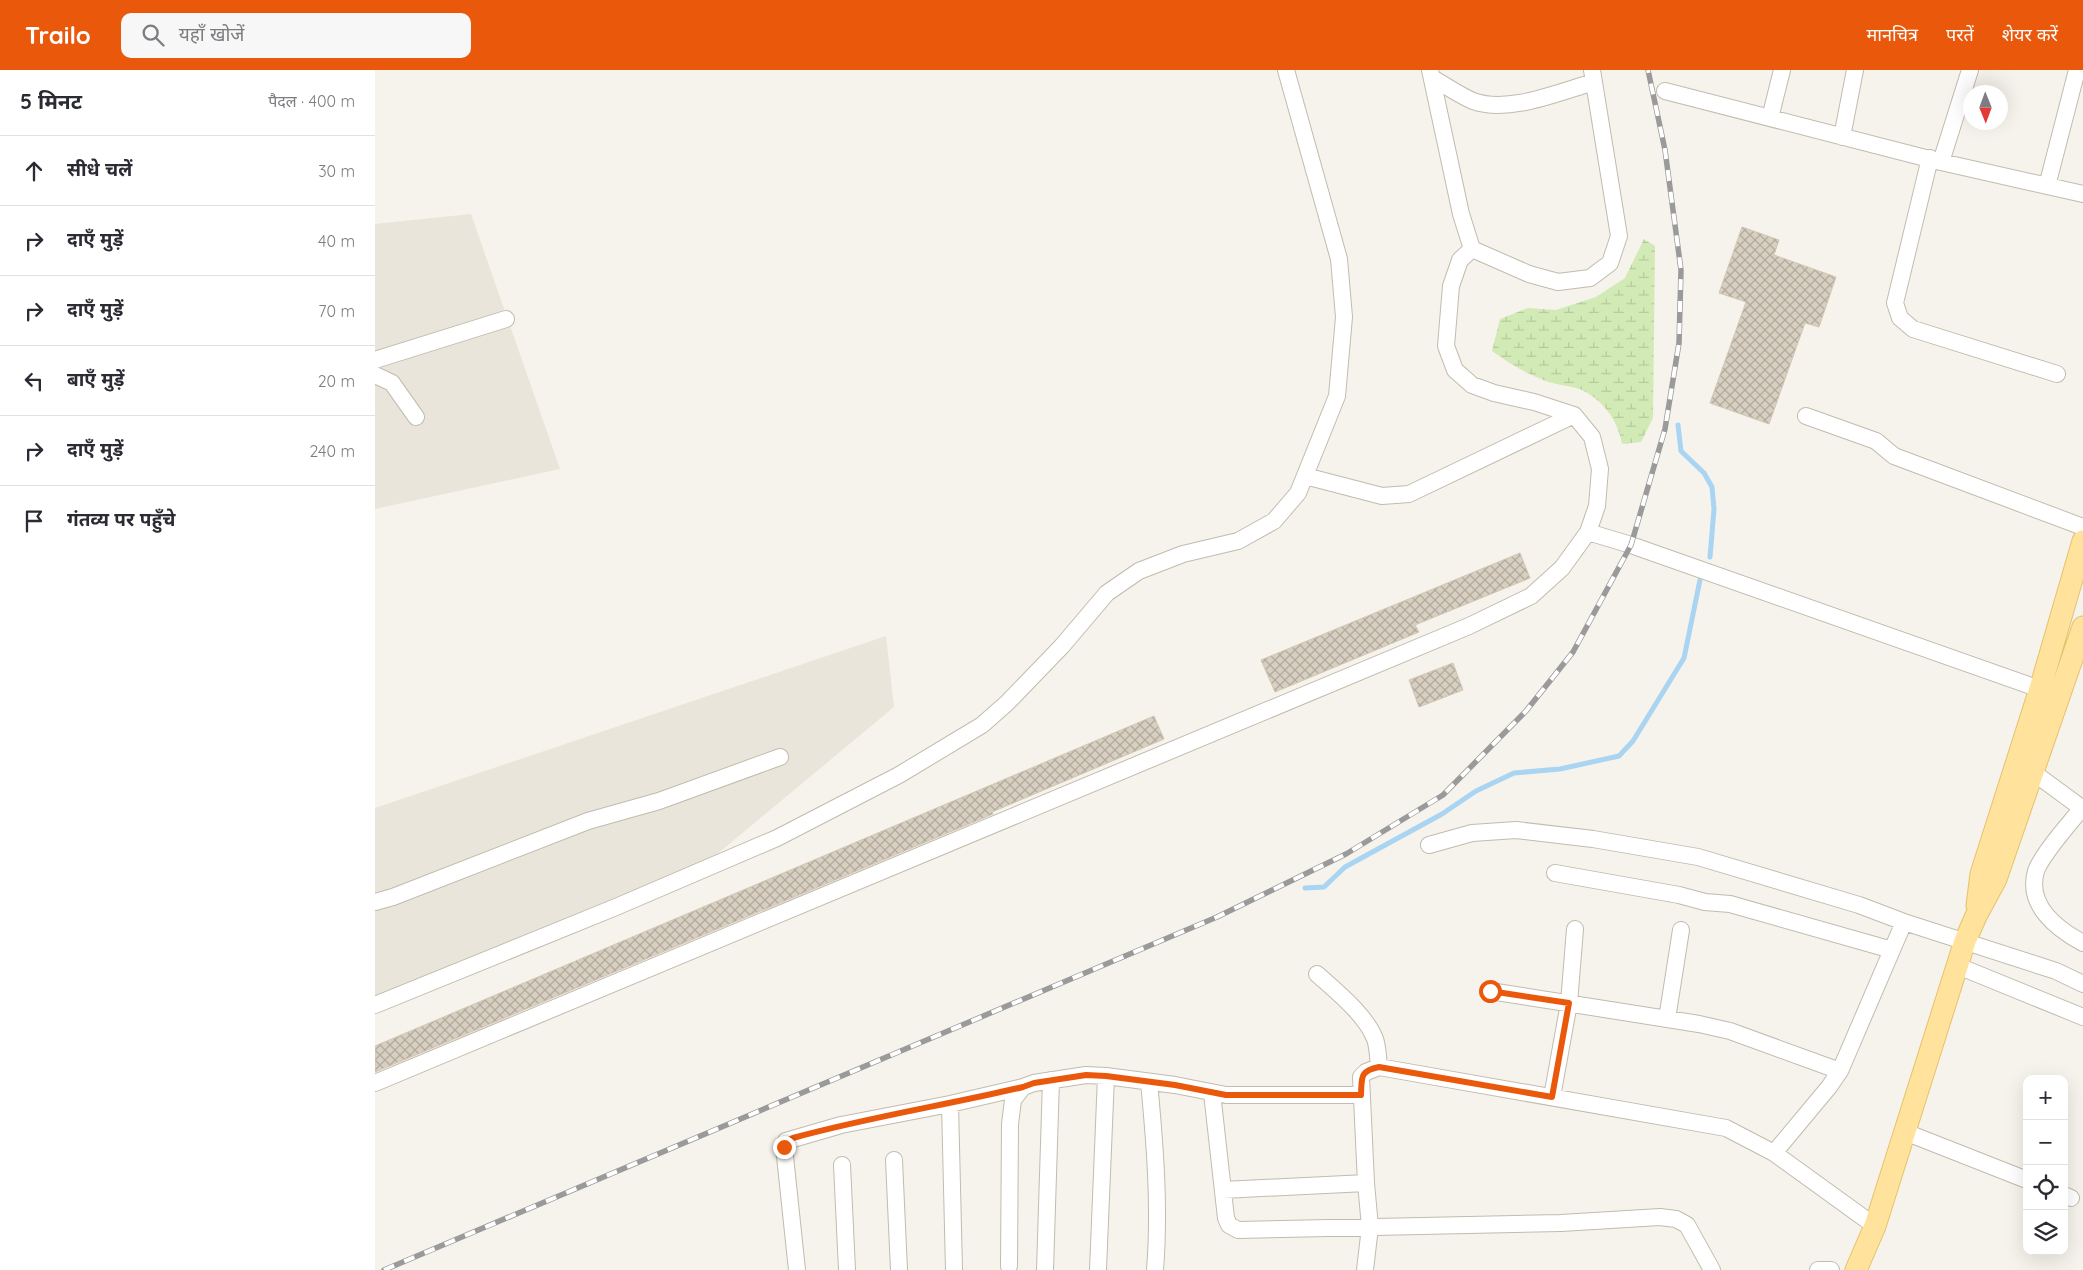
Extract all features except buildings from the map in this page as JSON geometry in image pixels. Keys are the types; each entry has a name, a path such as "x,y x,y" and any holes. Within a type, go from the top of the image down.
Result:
{"main road":[{"path":"1976,916 1981,874 2040,689 2083,542"},
{"path":"1856,1270 1875,1226 1965,941 1996,879 2083,627"}],"street":[{"path":"375,1005 616,907 777,838 899,775 982,725 1007,703 1062,646 1107,593 1139,571 1183,554 1238,541 1274,521 1298,493 1337,396 1344,317 1339,259 1286,70"},
{"path":"1770,118 1782,70"},
{"path":"1842,137 1855,70"},
{"path":"1970,70 1936,160 1895,303 1900,318 1913,328 2057,374"},
{"path":"2047,186 2077,70"},
{"path":"1431,74 1473,101 1501,105 1531,100 1593,76 1619,236 1610,263 1590,278 1558,282 1529,274 1472,249 1461,214 1431,74"},
{"path":"1665,91 1842,137 2083,194"},
{"path":"375,1082 1469,626 1531,596 1562,568 1588,532 1597,506 1600,469 1592,437 1574,415 1471,385 1455,370 1446,346 1451,286 1460,260 1472,249"},
{"path":"375,360 505,319"},
{"path":"375,375 392,384 416,417"},
{"path":"1305,476 1382,496 1409,494 1574,415"},
{"path":"1806,416 1876,440 1894,456 2083,527"},
{"path":"1588,532 2060,696"},
{"path":"375,902 393,897 588,821 659,801 780,756"},
{"path":"2034,773 2083,808 2053,844 2037,870 2034,890 2039,905 2054,923 2083,943"},
{"path":"1429,846 1472,833 1497,830 1547,832 1698,857 1859,905 1904,922 2056,971 2083,984"},
{"path":"1555,873 1705,902 1730,904 1892,950"},
{"path":"1774,1153 1840,1071 1904,922"},
{"path":"1552,1097 1569,1003 1575,930"},
{"path":"1667,1019 1681,930"},
{"path":"1957,966 2083,1017"},
{"path":"1317,974 1352,1006 1376,1040 1379,1067"},
{"path":"1490,991 1731,1031 1840,1071"},
{"path":"1365,1270 1370,1228 1365,1184 1361,1077 1366,1072 1379,1067 1726,1128 1774,1153 1875,1226"},
{"path":"797,1270 784,1147 787,1141 841,1125 950,1104 1034,1083 1086,1075 1149,1082 1226,1095 1361,1095"},
{"path":"1098,1270 1106,1076"},
{"path":"1045,1270 1051,1080"},
{"path":"1149,1082 1158,1177 1158,1238 1155,1270"},
{"path":"1009,1266 1010,1124 1013,1100 1023,1087"},
{"path":"1212,1093 1226,1218 1229,1225 1238,1230 1561,1223 1660,1217 1676,1219 1687,1225 1712,1270"},
{"path":"950,1104 954,1270"},
{"path":"1905,1132 2023,1178"},
{"path":"894,1160 899,1270"},
{"path":"842,1165 847,1270"},
{"path":"1223,1190 1365,1184"},
{"path":"1819,1270 1831,1270"}],"shaded area":[{"path":"471,214 560,469 375,509 375,224"},
{"path":"886,636 894,707 716,855 375,1003 375,808"}],"green space":[{"path":"1644,239 1655,246 1653,418 1641,442 1622,444 1610,414 1593,397 1578,388 1534,376 1512,365 1492,351 1500,319 1528,308 1556,310 1596,297 1625,278"}],"waterway":[{"path":"1678,425 1681,451 1704,473 1712,487 1714,509 1710,557"},
{"path":"1305,888 1324,887 1345,867 1442,814 1476,791 1514,773 1560,769 1619,756 1633,741 1684,658 1700,580"}],"railway":[{"path":"384,1270 1217,917 1346,854 1443,795 1526,711 1573,652 1631,545 1665,429 1679,343 1681,270 1665,150 1648,70"}],"route":[{"path":"784,1147 787,1141 793,1138 841,1125 890,1114 950,1104 1034,1083 1086,1075 1175,1085 1200,1092 1226,1095 1361,1095 1361,1077 1372,1068 1379,1067 1552,1097 1569,1003 1490,991"}]}
